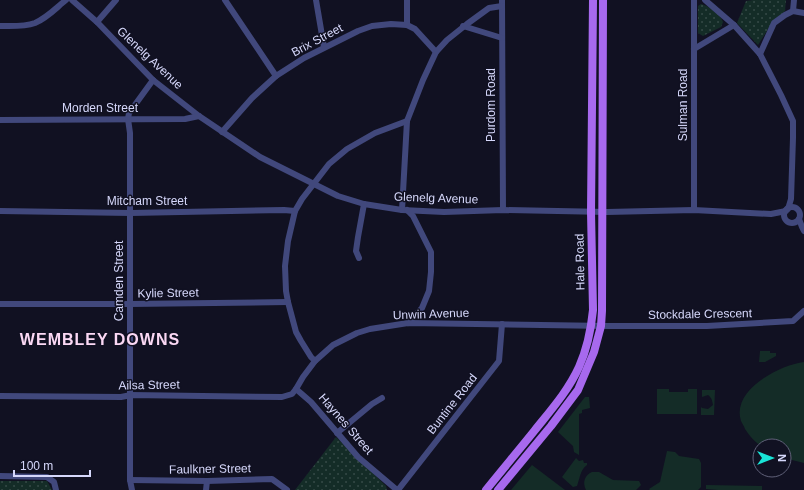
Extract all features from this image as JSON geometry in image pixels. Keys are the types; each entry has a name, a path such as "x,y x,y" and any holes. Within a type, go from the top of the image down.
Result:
{"main road":[{"name":"Hale Road","path":"486,490 556,404 570,384 579,367 592,325 591,212 593,0"},
{"name":"Hale Road","path":"498,490 551,426 578,390 594,352 601,326 603,0"}],"street":[{"path":"0,26 21,26 34,24 43,19 66,0"},
{"name":"Glenelg Avenue","path":"72,0 97,22 154,80 222,132 260,157 338,196 364,204 405,210 444,212 503,210 591,212 694,210 772,214 794,210"},
{"path":"97,22 116,0"},
{"path":"225,0 276,76"},
{"path":"316,0 324,47"},
{"path":"407,0 407,25 415,29 436,52"},
{"name":"Sulman Road","path":"694,0 694,210"},
{"path":"705,0 734,25 760,54 781,95 792,121 793,138 791,199 794,210 800,213 803,229"},
{"path":"793,11 794,0"},
{"path":"408,323 422,308 429,291 431,252 413,216 405,210 408,121 423,80 436,52 463,26 489,8 502,3"},
{"name":"Purdom Road","path":"502,3 503,210"},
{"path":"760,54 774,23 793,11 804,13"},
{"name":"Brix Street","path":"222,132 252,98 276,76 304,58 324,47 372,26 390,24 407,25"},
{"path":"694,49 734,25"},
{"path":"463,26 502,38"},
{"path":"128,119 129,113 154,80"},
{"name":"Morden Street","path":"0,120 185,119 200,116"},
{"name":"Camden Street","path":"128,119 130,133 131,213 130,480 132,490"},
{"path":"315,361 296,332 286,291 285,266 288,241 295,211 313,183 329,164 347,149 375,133 408,121"},
{"path":"359,258 356,251 364,204"},
{"path":"786,219 785,214 794,210"},
{"name":"Mitcham Street","path":"0,211 131,213 295,211"},
{"name":"Glenelg Avenue","path":"772,214 793,223"},
{"path":"801,218 793,223 803,229"},
{"name":"Kylie Street","path":"0,304 288,302"},
{"name":"Stockdale Crescent","path":"592,325 707,326 780,323 793,321 804,311"},
{"name":"Unwin Avenue","path":"296,389 315,361 333,345 357,333 370,329 408,323 592,325"},
{"name":"Buntine Road","path":"398,490 499,361 502,324"},
{"name":"Ailsa Street","path":"0,396 121,397 131,395 282,397 292,394 296,389"},
{"name":"Haynes Street","path":"296,389 312,402 358,457 398,490"},
{"path":"337,433 372,404 382,398"},
{"path":"0,476 47,477 54,482 56,490"},
{"name":"Faulkner Street","path":"130,480 207,481 272,479 287,490"},
{"path":"206,490 207,481"}],"green space":[{"path":"786,0 785,11 772,23 758,45 737,23 746,1"},
{"path":"701,4 714,11 723,22 721,27 703,36 698,33 698,6"},
{"path":"760,351 770,351 770,353 776,353 776,356 765,362 759,362"},
{"path":"804,362 804,463 792,460 792,438 753,438 745,429 741,421 740,410 743,399 750,390 771,374 794,364"},
{"path":"657,389 669,389 669,392 688,392 688,389 697,389 697,414 657,414"},
{"path":"702,390 715,390 714,415 701,415 701,407 708,409 713,405 712,399 708,395 702,397"},
{"path":"585,397 589,397 590,408 582,410 582,413 579,414 579,455 574,452 573,446 558,432"},
{"path":"336,437 386,486 387,490 295,490"},
{"path":"667,451 675,452 679,456 699,459 701,463 701,487 698,490 649,489 660,482"},
{"path":"576,458 579,461 583,460 584,463 587,463 587,465 582,472 577,486 573,487 562,477"},
{"path":"532,465 565,490 511,490"},
{"path":"592,472 599,472 613,480 639,481 641,485 636,490 586,490 584,484 585,479"},
{"path":"0,481 47,481 52,490 0,490"},
{"path":"706,485 762,486 762,490 706,489"}],"district":[{"name":"WEMBLEY DOWNS","path":"100,339"}]}
